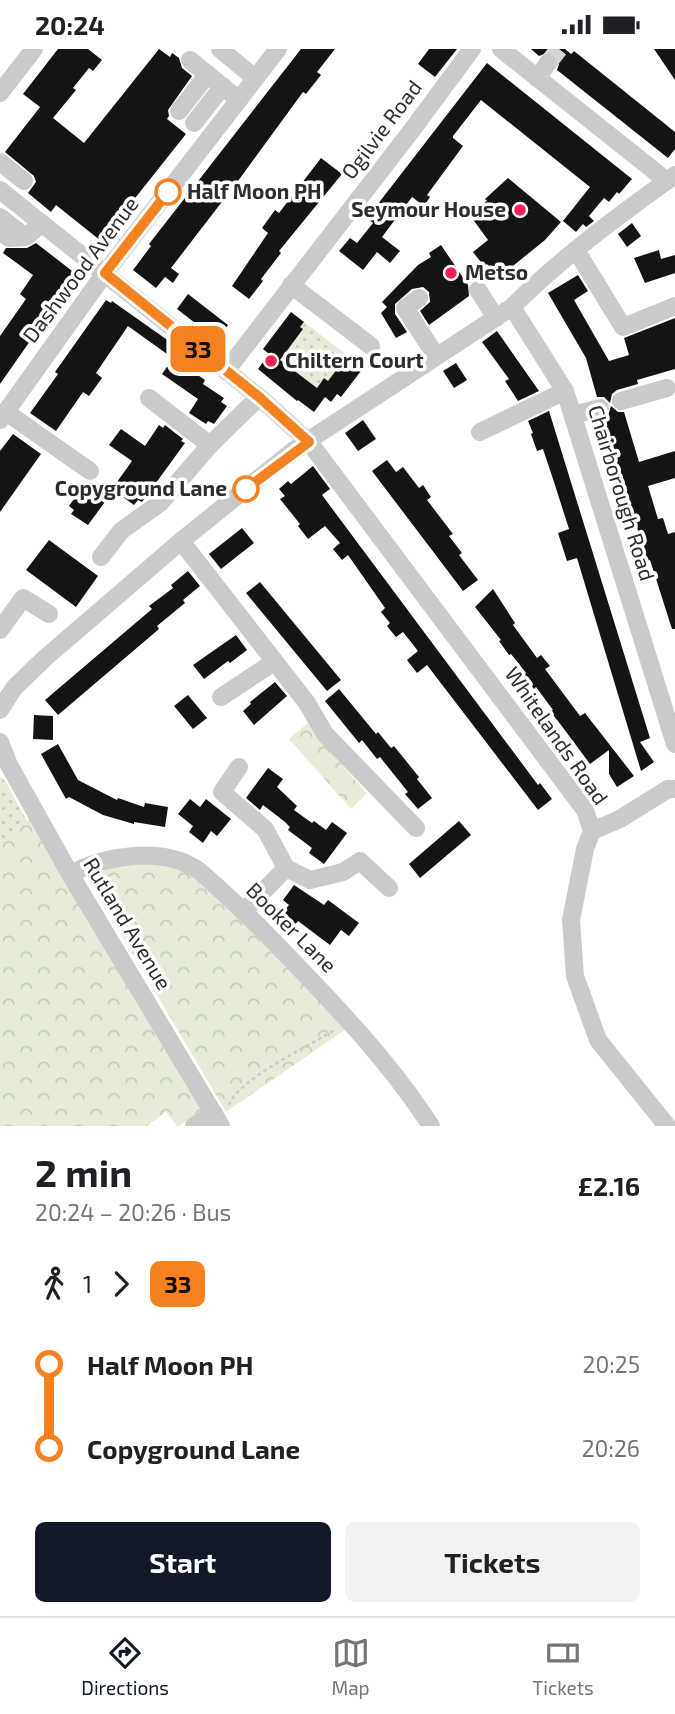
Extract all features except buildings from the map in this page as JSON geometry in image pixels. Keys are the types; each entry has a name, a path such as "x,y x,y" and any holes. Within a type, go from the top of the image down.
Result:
{"street":[{"path":"0,93 7,70 34,49"},
{"path":"220,49 256,78"},
{"name":"Dashwood Avenue","path":"3,416 105,273 278,49"},
{"name":"Ogilvie Road","path":"226,371 472,49"},
{"path":"0,711 14,688 45,658 181,541 275,466 512,307 540,279 576,250 671,179 501,49"},
{"path":"190,60 239,100"},
{"path":"537,78 548,63"},
{"path":"179,111 208,74"},
{"path":"194,123 223,86"},
{"path":"0,162 24,181"},
{"name":"Whitelands Road","path":"0,190 259,397 309,442 585,810 592,831 585,849 571,920 575,976 598,1039 667,1126"},
{"path":"0,217 25,237"},
{"path":"0,231 9,238 25,237 42,223"},
{"path":"576,250 623,327 675,306"},
{"path":"291,285 371,345"},
{"path":"478,290 496,318"},
{"path":"419,298 405,308 436,356"},
{"name":"Chairborough Road","path":"512,307 565,391 675,744"},
{"path":"621,401 667,388"},
{"path":"480,432 565,391"},
{"path":"101,557 121,531 160,503 210,445 259,397"},
{"path":"149,398 210,445"},
{"path":"573,415 600,408"},
{"path":"3,416 90,471"},
{"path":"181,541 307,703 325,734 416,828"},
{"path":"0,629 23,598 49,614"},
{"path":"221,697 274,662"},
{"name":"Rutland Avenue","path":"0,742 5,768 217,1118"},
{"path":"239,767 222,792 265,828 286,868 310,880 344,872 360,861 389,888"},
{"path":"592,831 620,819 668,789 675,789"},
{"name":"Booker Lane","path":"69,874 86,866 139,856 169,857 194,867 244,911 352,1023 411,1096 431,1126"},
{"path":"244,911 286,868"},
{"path":"194,1126 217,1118"}],"path":[{"path":"217,1118 234,1095 249,1082 337,1028"}],"green space":[{"path":"304,322 351,358 331,383 324,378 315,391 298,374 278,363 287,351 286,345 289,347 303,329 300,327"},
{"path":"308,723 367,793 351,809 289,739"},
{"path":"0,776 27,821 0,842"},
{"path":"32,817 204,1109 179,1126 166,1112 147,1126 0,1126 0,842"},
{"path":"162,860 200,877 346,1029 226,1112 94,888 95,877 109,868 127,863"}],"tunnel":[{"path":"548,63 559,49"}],"bus line":[{"name":"33","path":"168,192 105,273 259,397 309,442 246,489"}],"place":[{"name":"Half Moon PH","path":"168,192"},
{"name":"Seymour House","path":"520,210"},
{"name":"Metso","path":"451,273"},
{"name":"Chiltern Court","path":"271,361"},
{"name":"Copyground Lane","path":"246,489"}]}
